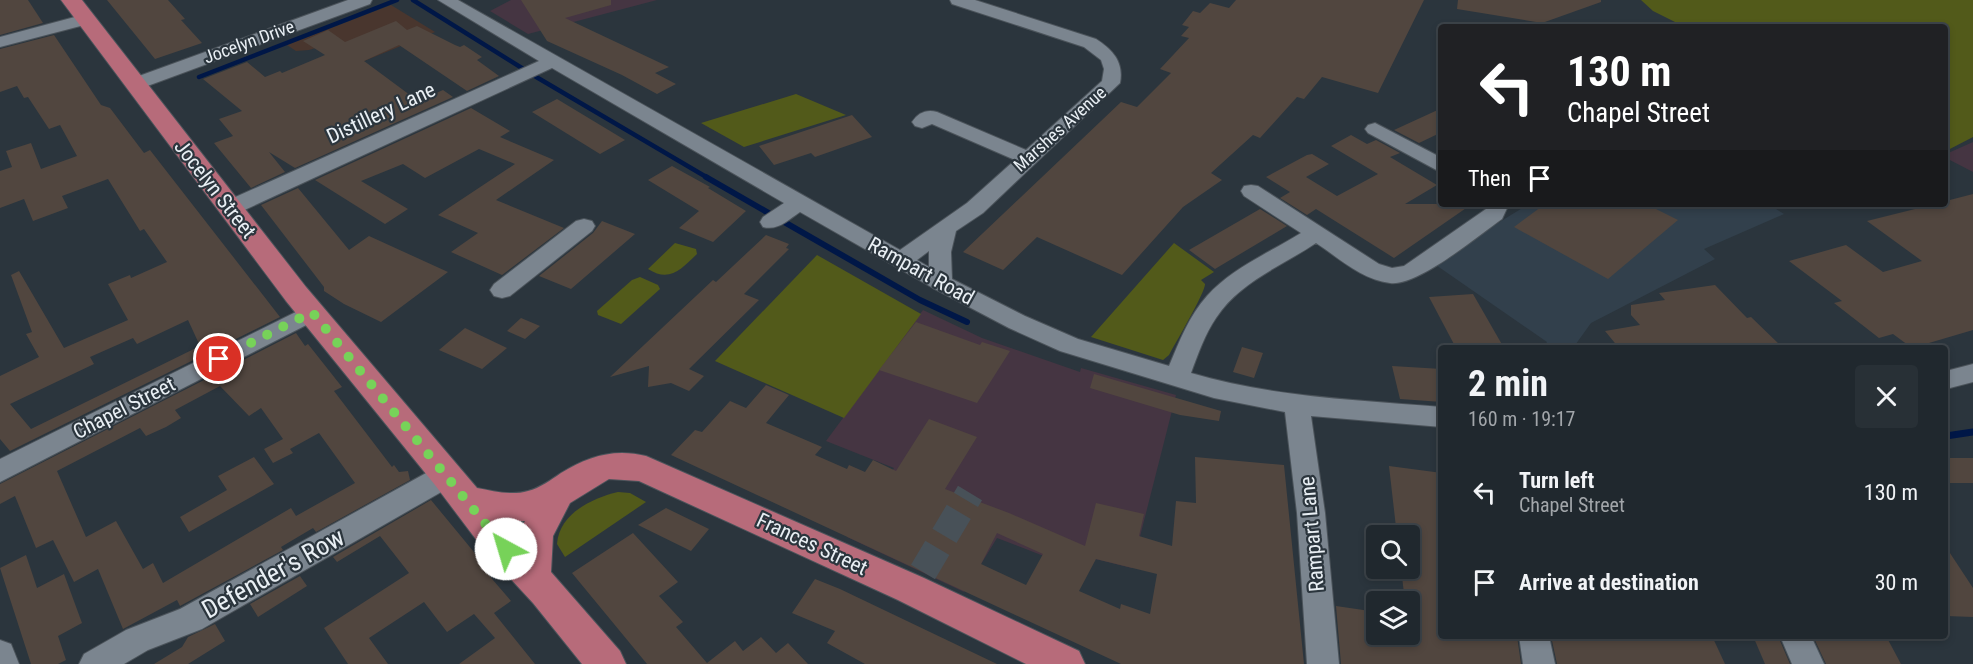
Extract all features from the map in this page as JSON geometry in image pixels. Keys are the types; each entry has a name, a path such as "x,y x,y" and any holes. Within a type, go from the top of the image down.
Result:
{"main road":[{"name":"Jocelyn Street","path":"71,0 304,303 457,487 497,539 532,576 606,664"},
{"name":"Frances Street","path":"457,487 522,507 557,495 597,470 610,465 629,465 646,469 917,580 1065,664"},
{"path":"532,576 535,535 557,495"}],"street":[{"name":"Jocelyn Drive","path":"135,84 364,0"},
{"path":"454,5 484,0"},
{"name":"Marshes Avenue","path":"901,260 975,208 1111,83 1114,73 1113,62 1104,52 1090,43 958,0"},
{"name":"Rampart Road","path":"454,5 544,65 785,212 901,260 941,283 1069,345 1214,389 1297,405 1438,417"},
{"path":"0,42 86,19"},
{"name":"Distillery Lane","path":"230,208 544,65"},
{"path":"922,122 930,116 1028,158"},
{"path":"1375,129 1438,164"},
{"path":"1251,190 1385,276 1400,277 1412,271 1494,214 1497,207"},
{"path":"502,290 584,226"},
{"path":"941,283 940,252 946,229"},
{"path":"1176,378 1221,283 1317,234"},
{"name":"Chapel Street","path":"0,471 304,303"},
{"path":"1948,379 1973,373"},
{"name":"Rampart Lane","path":"1297,405 1311,513 1323,664"},
{"name":"Defender's Row","path":"95,664 137,640 190,619 457,487"},
{"path":"1535,639 1539,664"},
{"path":"1796,639 1808,664"},
{"path":"0,654 3,664"}],"shaded area":[{"path":"511,0 657,0 528,34 490,11"},
{"path":"391,5 435,32 352,66 325,45 296,51 287,45"},
{"path":"1973,142 1973,172 1948,159 1948,153"},
{"path":"1524,207 1773,207 1784,214 1704,249 1715,259 1591,323 1575,345 1545,345 1547,342 1433,263"},
{"path":"923,310 982,338 1080,372 1081,368 1176,395 1132,568 1075,554 1067,565 997,538 964,592 847,537 894,468 826,441"}],"green space":[{"path":"1641,0 1973,0 1973,137 1948,150 1948,24 1679,24 1653,11"},
{"path":"796,94 846,115 744,147 701,123"},
{"path":"675,243 696,249 697,254 680,269 669,274 663,275 648,269"},
{"path":"1174,243 1214,272 1201,280 1205,284 1204,289 1169,355 1163,360 1091,337"},
{"path":"817,255 921,314 844,418 715,361"},
{"path":"640,277 658,285 660,289 621,324 598,315 597,311 632,280"},
{"path":"618,492 630,493 646,502 565,557 557,544 559,533 570,516 598,498"}],"building":[{"path":"0,0 28,0 43,23 0,35"},
{"path":"107,0 168,0 185,19 181,20 202,43 155,59"},
{"path":"521,0 611,0 611,5 565,18 669,67 655,73 676,84 657,94 622,75 547,41"},
{"path":"1236,0 1424,0 1378,93 1322,77 1304,99 1297,97 1260,138 1253,135 1211,173 1222,180 1183,207 1122,275 1037,237 1003,270 963,252 1121,102 1137,107 1171,73 1160,69 1189,38 1181,36 1189,27 1182,25 1193,11 1200,13 1210,3 1229,8"},
{"path":"1458,0 1601,0 1601,2 1542,23 1457,9"},
{"path":"396,21 407,30 417,26 455,45 460,47 464,45 482,57 477,60 499,76 467,91 399,45 364,61 418,101 443,90 453,97 295,168 269,152 285,172 251,188 214,143 233,136 219,119 242,111 203,79 247,62 265,77 280,71 282,73 325,55 303,41 328,30 345,42"},
{"path":"54,35 101,105 110,108 144,153 150,150 280,317 10,451 0,439 0,376 39,357 26,334 32,332 11,275 19,271 64,348 128,320 108,284 130,275 131,278 167,262 144,229 140,231 108,179 62,196 68,208 33,221 24,199 0,208 0,171 12,167 6,151 31,143 41,169 77,156 60,125 49,129 28,97 24,98 17,86 0,92 0,49","holes":["188,320 200,346 31,429 10,404 94,364 90,357 133,338 137,344"]},
{"path":"557,99 625,140 600,154 532,112"},
{"path":"471,108 510,131 500,137 554,160 496,200 564,228 502,275 451,252 478,233 438,215 515,164 479,149 425,178 403,164 361,181 408,209 385,224 315,180"},
{"path":"1438,110 1438,134 1419,143 1394,130"},
{"path":"852,115 872,137 815,157 811,153 774,165 759,146"},
{"path":"1351,135 1367,144 1376,140 1400,153 1390,157 1437,185 1405,204 1468,207 1394,258 1316,209 1307,215 1280,198 1290,192 1266,177 1312,154 1329,164 1306,177 1337,196 1378,174 1331,146"},
{"path":"672,166 710,187 708,188 746,211 713,242 679,228 699,211 648,180"},
{"path":"298,188 349,250 369,236 448,272 381,322 344,304 324,291 324,287 261,205"},
{"path":"1973,194 1973,330 1922,345 1908,345 1893,334 1879,338 1834,303 1842,301 1789,261 1846,245 1883,272 1922,261 1867,221 1923,207 1948,207 1948,200"},
{"path":"1541,207 1652,207 1678,220 1608,279 1514,227"},
{"path":"1260,209 1287,226 1215,269 1189,250"},
{"path":"602,221 635,234 571,289 539,276 593,233"},
{"path":"766,235 789,244 786,248 789,249 744,294 759,300 689,369 704,376 689,391 671,383 648,387 649,366 610,377 713,280 716,282"},
{"path":"1715,285 1747,318 1751,317 1780,345 1617,345 1605,331 1640,325 1631,315 1631,305 1665,300 1659,293"},
{"path":"1473,294 1502,345 1454,345 1429,297"},
{"path":"521,318 540,326 525,339 507,331"},
{"path":"916,322 980,345 982,342 1010,351 977,403 879,370"},
{"path":"465,328 507,348 482,369 439,350"},
{"path":"296,333 305,346 308,344 342,387 334,391 392,467 394,465 399,472 408,471 410,480 316,532 313,528 281,547 283,550 180,606 177,600 123,629 98,569 74,582 53,540 36,548 15,496 0,504 0,484","holes":["220,386 249,416 261,408 283,439 264,449 273,463 293,453 290,449 319,433 355,483 296,516 291,508 163,583 153,563 143,569 116,521 86,537 57,471 140,428 146,436 166,427 181,418 175,410"]},
{"path":"1242,347 1263,353 1254,378 1233,372"},
{"path":"1392,366 1438,369 1438,402 1400,399"},
{"path":"1094,374 1221,411 1219,421 1180,415 1090,388"},
{"path":"766,385 789,395 766,423 822,447 815,455 847,469 849,465 865,472 873,460 896,471 929,419 977,437 945,489 1009,513 1085,546 1096,503 1144,514 1139,536 1172,546 1176,501 1196,503 1195,457 1284,465 1304,664 1121,664 671,455 695,430 702,432 730,401 746,408","holes":["997,533 1043,554 1026,585 981,564","1096,559 1157,574 1150,614 1121,604 1120,609 1079,591"]},
{"path":"254,457 274,484 189,532 180,517 227,490 218,476"},
{"path":"1948,458 1973,458 1973,483 1948,483"},
{"path":"1389,466 1438,472 1438,639 1517,639 1521,664 1341,664 1336,606 1366,610 1366,645 1420,645 1420,591 1404,591 1402,579 1420,579 1420,525 1396,525"},
{"path":"431,500 483,563 480,565 511,601 494,613 535,664 459,664 495,638 474,614 447,632 424,602 369,638 388,664 348,664 324,628 409,573 380,536 337,562 333,557"},
{"path":"666,508 709,529 691,551 638,525"},
{"path":"633,533 678,582 659,596 683,622 676,627 707,663 735,641 743,651 761,637 776,653 788,643 808,664 647,664 572,573"},
{"path":"1948,550 1973,588 1973,617 1948,616"},
{"path":"26,555 37,588 64,574 82,623 58,636 66,660 58,664 31,664 0,568"},
{"path":"300,576 307,586 258,617 250,604"},
{"path":"815,579 997,664 865,664 827,643 835,631 792,613"},
{"path":"215,624 225,641 188,664 154,664 182,647 188,637"},
{"path":"1552,639 1713,639 1725,664 1557,664"},
{"path":"1754,639 1779,639 1790,664 1765,664"},
{"path":"1814,639 1888,639 1901,664 1826,664"}],"waterway":[{"path":"199,77 397,0"},
{"path":"413,0 538,78 708,178"},
{"path":"706,177 920,300 967,322"},
{"path":"1948,436 1973,432"}],"tunnel":[{"path":"923,572 970,493"}],"route":[{"path":"219,359 312,312 506,549"}]}
